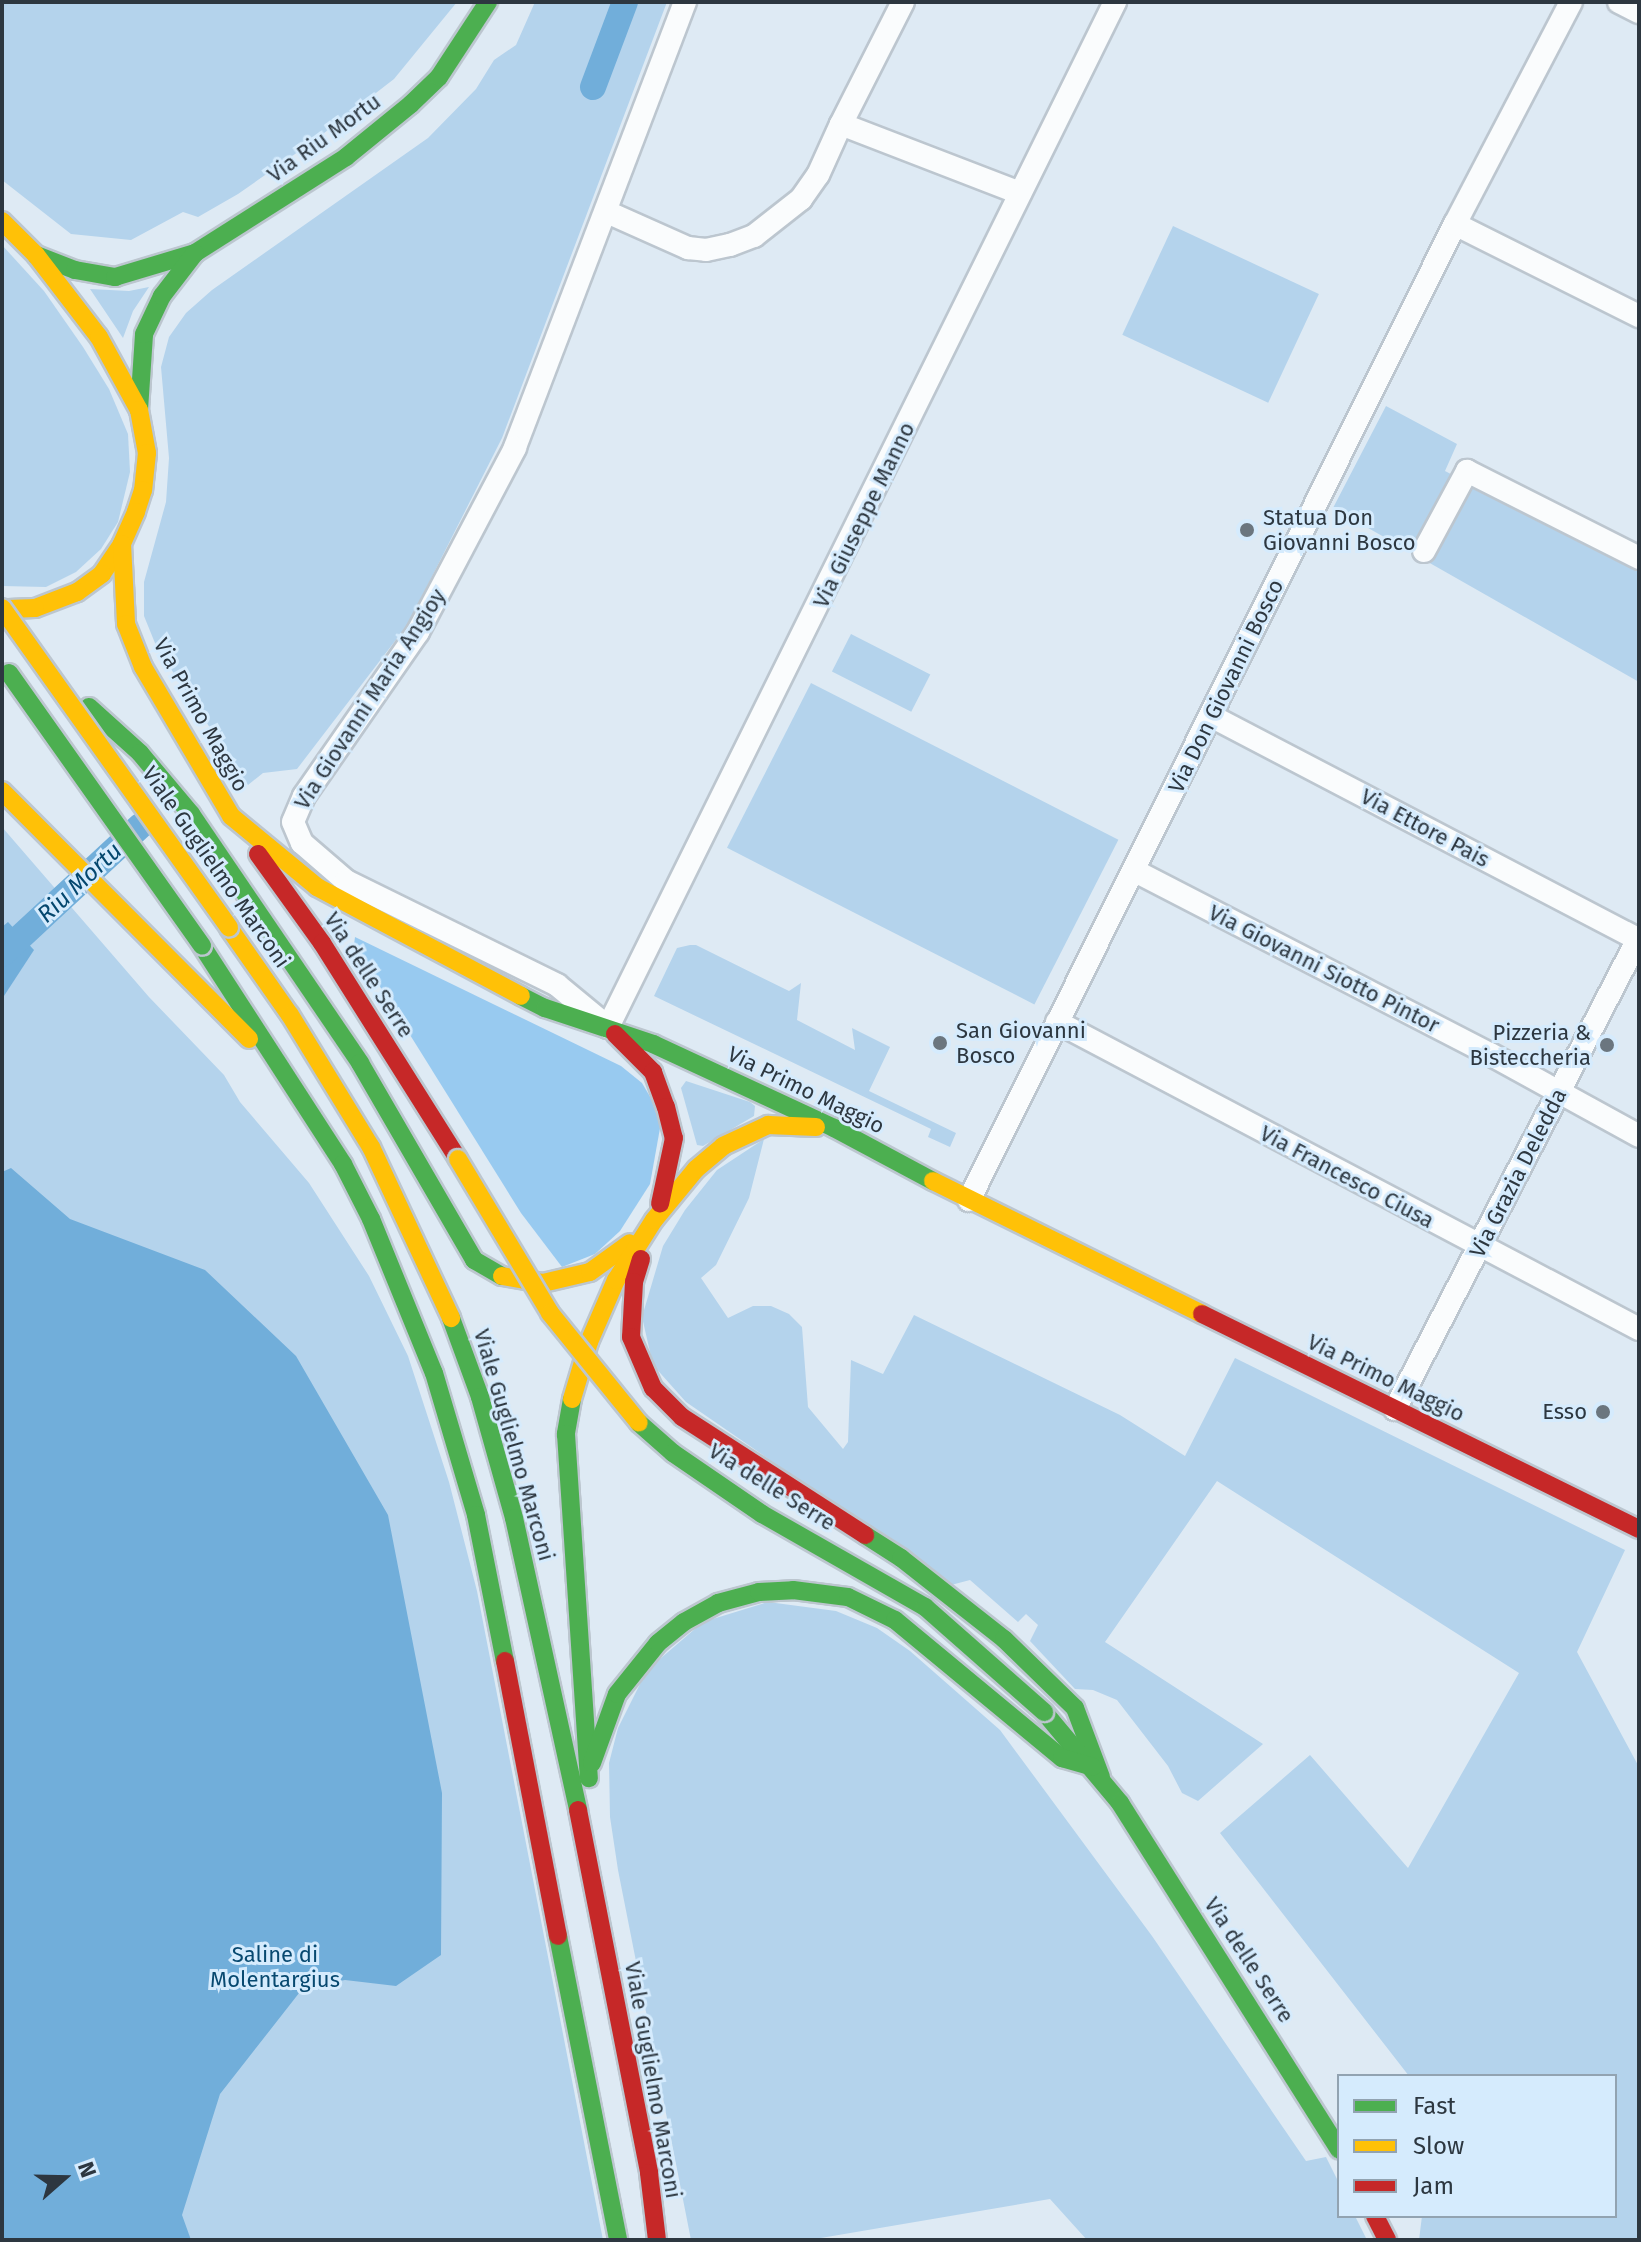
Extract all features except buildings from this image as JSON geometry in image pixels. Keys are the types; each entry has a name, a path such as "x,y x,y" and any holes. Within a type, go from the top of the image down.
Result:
{"main road":[{"name":"Via Riu Mortu","path":"36,255 75,270 115,277 195,253 346,157 411,104 439,77 488,2"},
{"path":"2,221 36,255 99,337 139,410 147,453 143,490 122,544 90,585 35,608 2,609"},
{"name":"Via Riu Mortu","path":"139,410 144,334 162,296 195,253"},
{"name":"Via Primo Maggio","path":"122,544 126,624 143,667 218,799 231,816 317,887 390,929 545,1008 608,1027 834,1128 969,1200 1639,1529"},
{"name":"Viale Guglielmo Marconi","path":"2,609 290,1015 371,1147 445,1301 480,1397 514,1518 557,1706 649,2173 657,2240"},
{"path":"4,673 89,707 129,727 171,757 218,799"},
{"path":"4,673 202,946 343,1164 371,1219 434,1373 456,1442 488,1576 618,2240"},
{"path":"89,707 140,753 191,814 360,1063 474,1260 506,1279 543,1283 590,1272 624,1249 654,1220"},
{"path":"2,791 224,1017 282,1068"},
{"name":"Via delle Serre","path":"231,816 322,943 458,1159 550,1313 631,1415 673,1453 762,1514 925,1607 1044,1712 1097,1772 1337,2147"},
{"path":"608,1027 653,1072 674,1138 671,1161 634,1282 630,1317 631,1337 653,1388 682,1417 901,1558 1004,1639 1075,1708 1097,1772"},
{"path":"649,2173 588,1773 566,1434 573,1391 589,1342 616,1280 654,1220 690,1175 723,1146 768,1125 834,1128"},
{"path":"588,1773 617,1694 658,1643 684,1622 718,1603 778,1590 823,1592 870,1606 916,1634 1062,1758 1097,1772"},
{"path":"1376,2218 1387,2240"}],"street":[{"name":"Via Giovanni Maria Angioy","path":"608,1027 557,985 346,881 308,849 293,822 304,796 418,632 515,448 685,2"},
{"path":"607,212 688,248 706,250 754,236 801,199 818,175 903,2"},
{"name":"Via Giuseppe Manno","path":"608,1027 1115,2"},
{"name":"Via Don Giovanni Bosco","path":"969,1200 1455,224 1571,2"},
{"path":"1619,2 1639,12"},
{"path":"841,124 1020,193"},
{"path":"1455,224 1639,316"},
{"path":"1424,551 1467,471 1639,558"},
{"name":"Via Ettore Pais","path":"1211,716 1639,939"},
{"name":"Via Giovanni Siotto Pintor","path":"1135,871 1490,1054 1639,1136"},
{"name":"Via Grazia Deledda","path":"1395,1409 1639,939"},
{"name":"Via Francesco Ciusa","path":"1057,1022 1639,1329"}],"green space":[{"path":"2,2 457,2 394,79 315,140 238,194 198,217 183,212 131,240 71,234 2,180"},
{"path":"535,2 667,2 502,438 408,624 297,769 263,773 248,785 157,648 144,616 144,582 166,502 169,458 161,367 169,337 186,313 212,290 428,138 476,89 494,60 516,45"},
{"path":"1173,226 1319,294 1268,403 1122,335"},
{"path":"2,245 44,291 83,347 109,389 128,434 130,472 118,522 101,549 76,572 46,587 2,586"},
{"path":"149,287 133,311 123,338 90,289 129,291"},
{"path":"1386,406 1457,444 1445,471 1639,571 1639,682 1333,508"},
{"path":"851,634 930,674 911,712 832,671"},
{"path":"811,683 1118,840 1034,1004 727,848"},
{"name":"Saline di Molentargius","path":"2,827 149,997 224,1075 240,1102 309,1183 369,1276 408,1356 449,1482 477,1591 603,2240 2,2240"},
{"path":"696,945 789,991 801,983 797,1020 855,1050 852,1028 890,1047 869,1091 956,1133 950,1147 928,1137 931,1129 654,996 677,948"},
{"path":"686,1081 750,1102 755,1106 754,1116 703,1146 697,1145 681,1088"},
{"path":"764,1139 749,1198 716,1265 701,1278 728,1318 753,1306 771,1306 789,1314 802,1327 808,1407 843,1449 848,1442 851,1360 883,1374 914,1315 1120,1415 1185,1456 1235,1358 1625,1550 1577,1652 1639,1767 1639,2240 1419,2240 1422,2218 1617,2218 1617,2074 1407,2074 1220,1833 1310,1755 1408,1868 1519,1673 1217,1481 1105,1642 1263,1744 1198,1801 1182,1793 1168,1766 1117,1700 1093,1690 1075,1689 1030,1641 1038,1625 1026,1614 1018,1622 970,1580 951,1585 686,1402 653,1365 642,1317 663,1246 685,1210 717,1170"},
{"path":"768,1602 836,1611 877,1628 910,1651 1000,1730 1152,1936 1306,2161 1326,2157 1337,2179 1337,2218 1356,2218 1367,2240 1087,2240 1050,2199 809,2240 691,2240 618,1870 610,1817 609,1763 618,1728 647,1670 703,1622"}],"shaded area":[{"path":"8,922 34,950 2,999 2,927"},
{"path":"355,937 621,1066 642,1083 662,1117 650,1184 620,1231 595,1254 562,1267 521,1213 354,945"},
{"path":"11,1168 70,1219 205,1270 296,1356 388,1515 442,1793 441,1955 396,1986 345,1980 303,1988 220,2094 182,2215 191,2240 2,2240 2,1172"}],"waterway":[{"name":"Riu Mortu","path":"593,87 625,2"},
{"name":"Riu Mortu","path":"2,954 140,826"}],"traffic: fast":[{"path":"36,255 75,270 115,277 195,253 346,157 411,104 439,77 488,2"},
{"path":"139,410 144,334 162,296 195,253"},
{"path":"9,673 202,946"},
{"path":"89,707 140,753 191,814 360,1063 474,1260 502,1276"},
{"path":"202,946 343,1164 371,1219 434,1373 476,1515 505,1661"},
{"path":"521,996 545,1008 653,1044 834,1128 933,1181"},
{"path":"451,1318 480,1397 514,1518 578,1810"},
{"path":"572,1399 566,1434 589,1778"},
{"path":"639,1423 673,1453 762,1514 925,1607 1044,1712"},
{"path":"865,1535 901,1558 1004,1639 1075,1708 1101,1777"},
{"path":"592,1763 617,1694 658,1643 684,1622 718,1603 759,1592 793,1590 848,1597 895,1620 1062,1758 1093,1767"},
{"path":"1044,1712 1120,1803 1337,2147"},
{"path":"558,1936 618,2240"}],"traffic: slow":[{"path":"2,221 36,255 99,337 139,410 147,453 143,490 136,512 122,544 102,574 77,592 35,608 2,609"},
{"path":"122,544 126,624 143,667 231,816 317,887 521,996"},
{"path":"2,608 229,928"},
{"path":"2,791 249,1039"},
{"path":"229,928 290,1015 371,1147 451,1318"},
{"path":"572,1399 589,1342 616,1280 654,1220 696,1169 723,1146 768,1125 816,1127"},
{"path":"458,1159 550,1313 639,1423"},
{"path":"933,1181 1202,1314"},
{"path":"502,1276 543,1283 590,1272 630,1243"}],"traffic: jam":[{"path":"258,854 322,943 458,1159"},
{"path":"615,1034 653,1072 666,1107 674,1138 660,1204"},
{"path":"641,1259 634,1282 631,1337 653,1388 682,1417 865,1535"},
{"path":"1202,1314 1639,1529"},
{"path":"505,1661 558,1936"},
{"path":"578,1810 649,2173 657,2240"},
{"path":"1376,2218 1387,2240"}],"place":[{"name":"Statua Don Giovanni Bosco","path":"1247,530"},
{"name":"San Giovanni Bosco","path":"940,1043"},
{"name":"Pizzeria & Bisteccheria","path":"1607,1045"},
{"name":"Esso","path":"1603,1412"}]}
